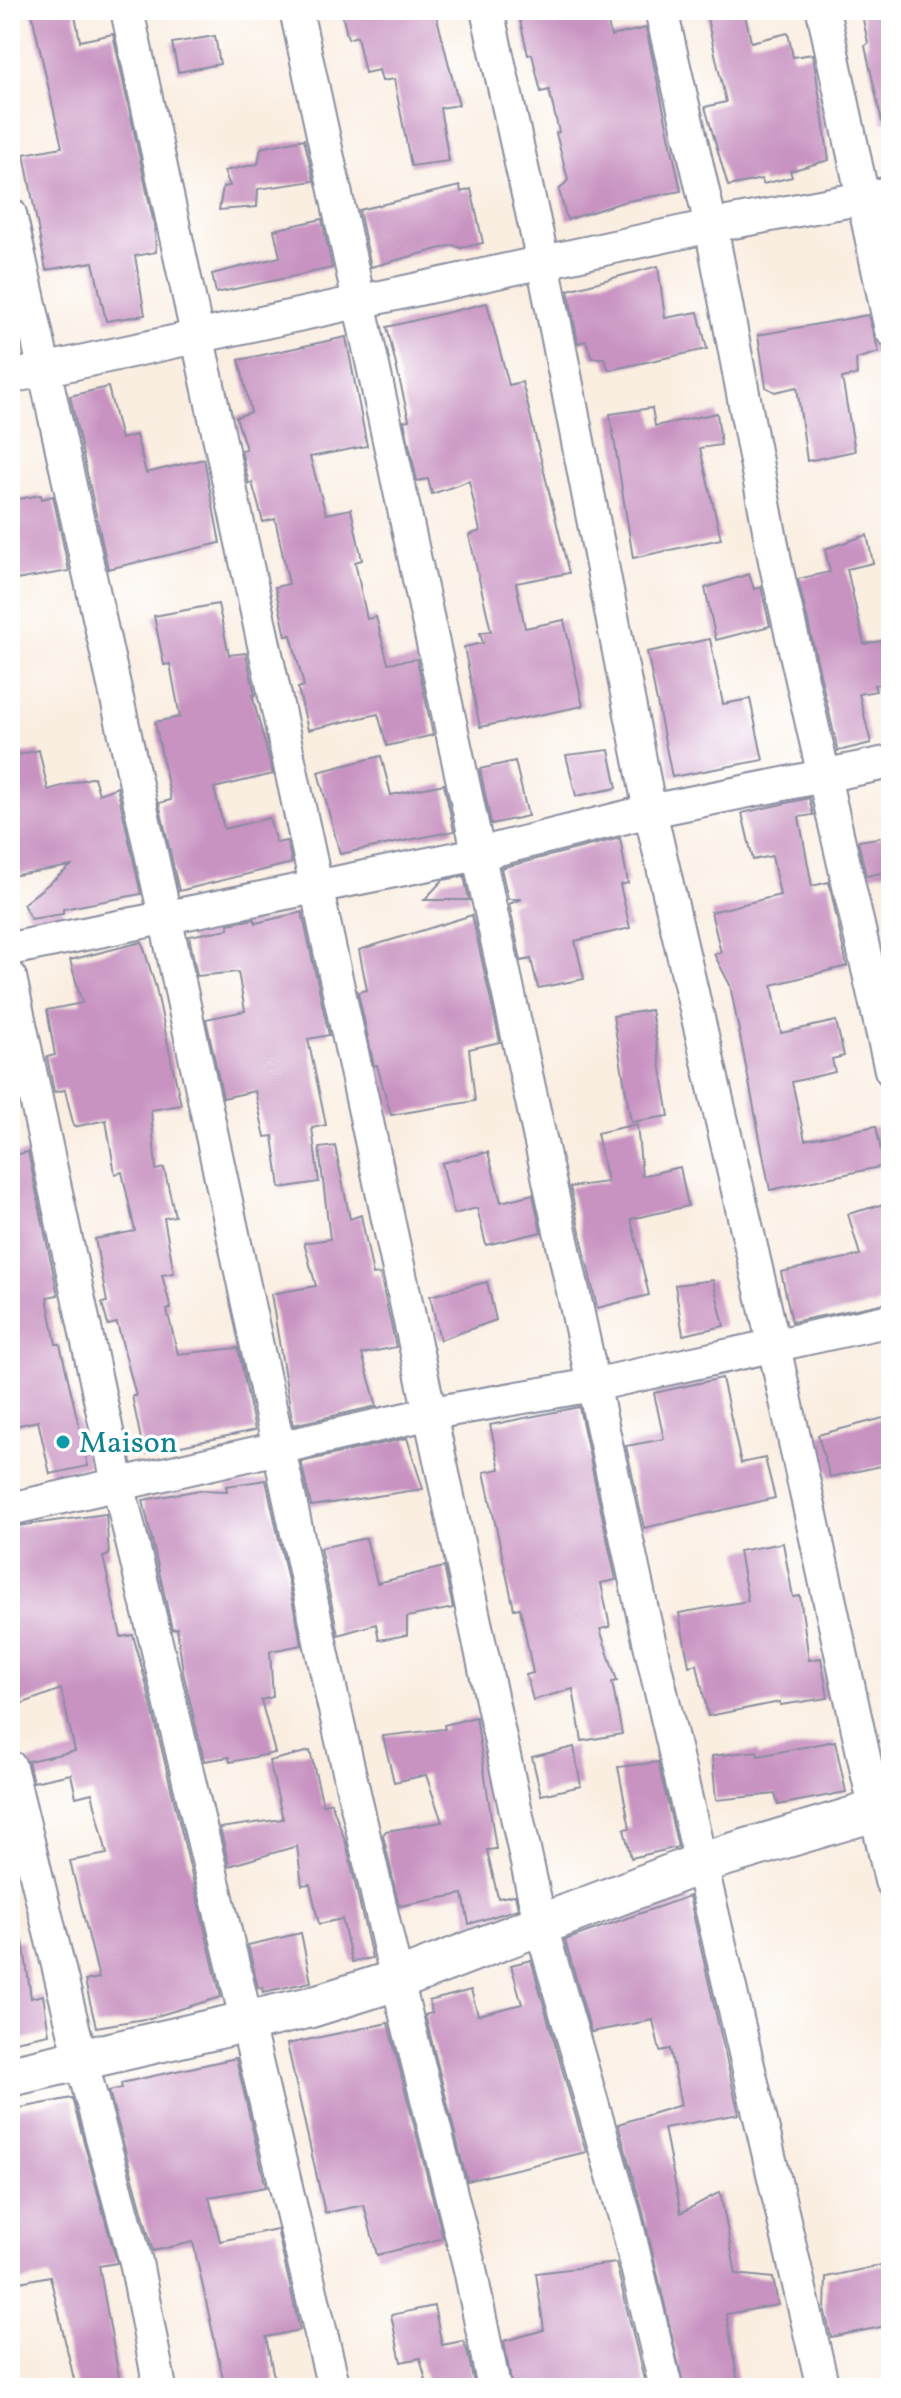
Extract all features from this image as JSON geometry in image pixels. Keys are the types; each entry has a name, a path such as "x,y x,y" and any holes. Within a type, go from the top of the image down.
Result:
{"street":[{"path":"127,10 540,1923 625,2217 666,2388"},
{"path":"296,10 593,1385 823,2388"},
{"path":"487,10 543,262 650,811 884,1807 891,1881"},
{"path":"661,10 711,226 776,566 827,776 891,1070"},
{"path":"823,10 877,196 891,330"},
{"path":"10,377 198,339 711,226 877,196"},
{"path":"10,214 397,1980 470,2269 494,2388"},
{"path":"10,949 478,854 650,811 891,762"},
{"path":"10,977 118,1483 334,2388"},
{"path":"10,1509 432,1413 593,1385 891,1320"},
{"path":"10,1767 81,2060 136,2262 160,2388"},
{"path":"10,2076 311,2007 397,1980 704,1862 884,1807"}],"building":[{"path":"31,10 74,10 80,41 113,34 155,229 156,252 135,256 145,315 106,321 93,262 46,270 24,154 62,147"},
{"path":"356,10 435,10 459,105 440,108 449,161 411,166 394,79 382,81 379,70 365,73 357,36 348,39 342,14"},
{"path":"533,10 563,10 565,17 605,10 611,36 646,28 681,191 623,202 567,220 559,190 568,180 556,133 559,132 549,90 541,92 519,16"},
{"path":"744,10 751,42 788,33 793,57 813,54 829,160 790,171 792,177 763,184 762,179 728,186 705,107 726,102 706,14"},
{"path":"861,10 891,10 891,121 882,122 865,46 868,43"},
{"path":"215,36 220,64 178,72 172,43"},
{"path":"304,139 314,181 258,189 257,207 219,210 223,187 230,186 224,171 258,164 261,148"},
{"path":"460,186 461,192 471,189 483,243 461,248 453,245 371,267 359,210"},
{"path":"322,219 332,268 216,293 212,274 280,257 274,230"},
{"path":"658,266 665,318 698,312 707,349 609,370 604,358 592,358 586,341 578,343 568,290"},
{"path":"487,303 509,385 522,382 569,573 516,583 525,628 564,620 583,706 480,727 464,647 483,643 480,633 491,631 469,535 480,531 469,481 432,494 428,479 417,481 404,421 409,420 387,327"},
{"path":"868,315 879,352 856,359 857,375 842,378 855,451 807,461 797,387 775,392 766,387 758,335"},
{"path":"346,337 367,446 310,457 326,514 351,509 362,560 355,562 367,619 376,617 388,663 417,659 433,735 387,746 378,714 308,730 298,688 304,686 291,635 286,636 275,587 289,584 275,519 263,522 252,482 249,484 241,450 246,449 236,417 251,412 239,360"},
{"path":"108,387 121,439 136,435 146,473 204,459 220,543 108,569 70,396"},
{"path":"652,408 655,426 717,413 721,445 700,448 721,539 633,558 610,414"},
{"path":"41,495 42,499 53,496 69,571 10,581 10,516 16,515 13,500"},
{"path":"867,535 873,563 847,569 864,644 891,639 891,682 874,685 876,691 859,694 871,743 838,751 798,579 830,572 825,549"},
{"path":"749,574 754,589 761,587 770,626 716,640 705,588"},
{"path":"218,604 229,655 246,653 255,695 252,695 273,774 214,788 224,829 269,818 276,843 287,841 292,863 179,891 159,803 171,800 155,722 180,717 170,664 164,665 154,616"},
{"path":"710,639 723,704 750,699 763,760 672,777 647,652"},
{"path":"39,750 48,790 94,777 99,794 117,787 141,894 63,909 63,914 31,919 23,904 71,866 10,876 10,757"},
{"path":"609,750 617,788 576,796 566,755"},
{"path":"381,756 391,795 444,784 454,831 340,854 318,772"},
{"path":"515,761 528,816 491,824 480,769"},
{"path":"809,798 813,815 799,817 812,886 829,882 847,966 772,985 781,1033 836,1021 844,1056 832,1059 835,1072 792,1082 805,1140 876,1126 884,1166 770,1190 730,985 714,954 721,953 711,912 780,895 772,856 753,860 742,813"},
{"path":"891,836 891,871 866,876 858,841"},
{"path":"620,838 628,883 620,885 630,928 575,941 584,979 538,988 531,959 521,961 509,904 522,899 508,899 501,868"},
{"path":"464,876 469,900 424,900 443,880"},
{"path":"302,912 329,1035 308,1039 326,1125 312,1128 319,1182 280,1188 273,1136 265,1137 255,1091 223,1098 206,1019 245,1011 238,972 197,976 189,936 229,929 228,924 254,919 256,923"},
{"path":"472,915 500,1042 469,1049 475,1101 391,1115 377,1065 374,1066 358,992 367,990 359,950"},
{"path":"142,942 156,988 181,1105 151,1110 156,1170 164,1168 175,1216 164,1218 174,1273 162,1275 171,1309 167,1310 178,1354 238,1348 255,1430 144,1454 132,1396 136,1396 117,1323 108,1325 102,1303 107,1302 95,1239 135,1231 122,1172 115,1174 106,1120 74,1127 65,1090 54,1092 47,1057 55,1055 47,1010 82,1003 70,960"},
{"path":"651,1010 669,1116 631,1122 613,1016"},
{"path":"637,1124 642,1176 680,1167 688,1206 631,1219 649,1295 597,1308 570,1187 607,1182 597,1133"},
{"path":"335,1146 350,1219 361,1215 373,1275 380,1274 396,1347 362,1354 377,1406 293,1425 271,1294 316,1286 304,1243 330,1239 319,1148"},
{"path":"28,1152 58,1295 47,1297 88,1466 50,1474 38,1421 10,1427 10,1156"},
{"path":"488,1152 501,1202 533,1194 541,1232 486,1245 477,1208 454,1214 442,1163"},
{"path":"891,1202 891,1302 792,1322 781,1272 860,1255 848,1214"},
{"path":"713,1280 724,1326 683,1335 675,1285"},
{"path":"487,1282 496,1320 440,1340 430,1296"},
{"path":"722,1378 741,1463 765,1458 775,1498 644,1528 626,1446 664,1439 654,1393"},
{"path":"579,1407 616,1580 601,1583 610,1627 600,1629 617,1681 612,1682 622,1734 582,1741 573,1689 533,1700 526,1675 533,1673 520,1608 514,1609 484,1472 500,1469 490,1425"},
{"path":"891,1416 891,1464 830,1477 818,1435"},
{"path":"407,1438 423,1489 311,1506 301,1462"},
{"path":"266,1480 302,1645 270,1651 273,1697 261,1700 275,1753 230,1762 229,1757 204,1761 183,1672 177,1628 172,1629 143,1500 200,1490 227,1491 226,1486"},
{"path":"106,1514 109,1555 103,1557 121,1637 133,1635 221,1997 150,2018 96,2027 85,1981 99,1978 70,1861 107,1854 92,1793 76,1797 71,1774 33,1782 28,1761 75,1751 61,1689 10,1708 10,1527"},
{"path":"366,1538 377,1583 444,1567 453,1608 407,1617 407,1635 379,1640 376,1624 338,1635 320,1548"},
{"path":"783,1543 793,1597 800,1596 809,1660 821,1658 828,1698 780,1705 780,1702 708,1716 697,1664 689,1666 679,1613 748,1601 739,1551"},
{"path":"476,1717 496,1849 487,1850 498,1898 515,1895 518,1909 469,1924 463,1894 399,1906 383,1835 386,1831 442,1822 426,1775 394,1782 383,1736 445,1729 444,1725"},
{"path":"835,1741 846,1792 778,1805 775,1794 716,1800 712,1756 757,1751 758,1756"},
{"path":"574,1747 581,1786 541,1795 532,1757"},
{"path":"310,1751 323,1805 331,1802 346,1843 372,1958 352,1962 342,1919 319,1924 310,1884 302,1885 297,1846 229,1866 220,1828 283,1819 269,1761"},
{"path":"658,1762 678,1847 631,1858 624,1829 630,1828 618,1767"},
{"path":"689,1896 739,2114 664,2128 681,2213 720,2192 736,2274 773,2278 778,2305 726,2314 739,2388 684,2388 643,2212 618,2124 681,2105 670,2049 660,2051 653,2020 591,2032 565,1940"},
{"path":"301,1933 311,1982 263,1992 262,1987 258,1988 248,1945"},
{"path":"23,1940 31,1998 43,1995 49,2034 10,2042 10,1941"},
{"path":"531,1960 586,2152 467,2181 425,2015 432,2013 429,2001 471,1990 478,2015 522,2004 511,1965"},
{"path":"388,2023 443,2238 377,2255 364,2205 325,2213 287,2044"},
{"path":"236,2058 266,2187 209,2197 220,2241 277,2229 300,2330 266,2337 276,2388 225,2388 193,2242 153,2251 109,2091 122,2088 121,2083"},
{"path":"72,2098 117,2263 99,2266 121,2388 76,2388 50,2276 10,2284 10,2110"},
{"path":"616,2263 646,2388 512,2388 504,2341 544,2330 536,2273"},
{"path":"891,2263 891,2325 831,2337 825,2312 826,2277"},
{"path":"434,2306 442,2345 463,2341 475,2388 428,2388 420,2358 401,2362 391,2315"}],"place":[{"name":"Maison","path":"63,1442"}]}
